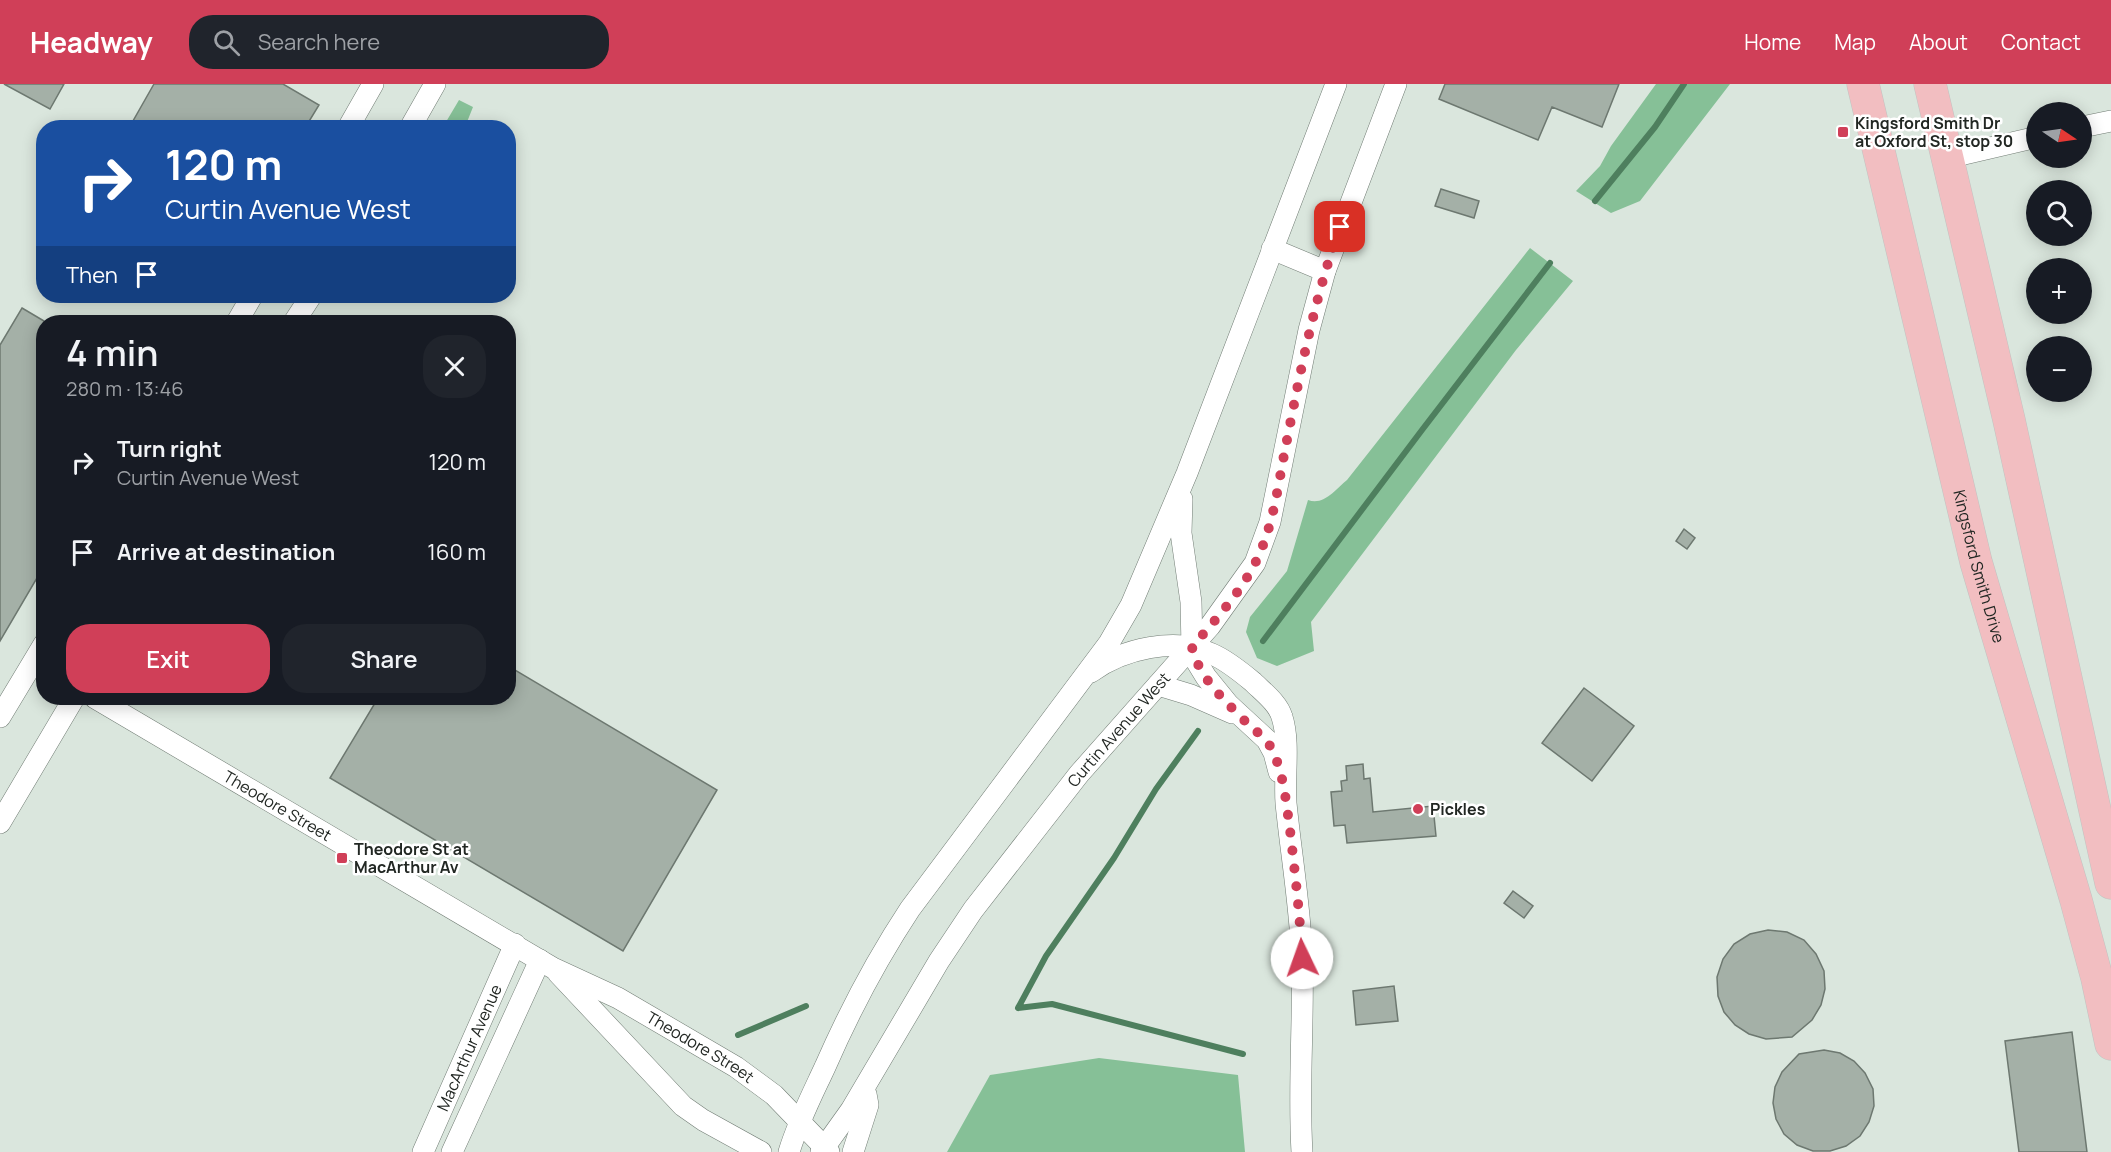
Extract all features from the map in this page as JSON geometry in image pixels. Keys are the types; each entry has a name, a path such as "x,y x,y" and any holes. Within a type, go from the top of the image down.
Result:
{"highway":[{"name":"Kingsford Smith Drive","path":"1863,84 1976,562 2067,868 2097,978 2111,1044"},
{"path":"1930,84 2104,821 2111,882"}],"street":[{"path":"353,120 373,84"},
{"path":"415,120 435,84"},
{"path":"789,1152 800,1120 836,1043 873,970 905,916 1116,633 1131,606 1187,473 1336,84"},
{"name":"Curtin Avenue West","path":"825,1150 852,1110 939,961 974,910 1079,774 1192,647 1234,594 1260,553 1270,522 1309,330 1325,271 1395,84"},
{"path":"2092,125 2111,121"},
{"path":"1947,158 2026,140"},
{"path":"1272,249 1325,271"},
{"path":"1187,473 1183,486 1180,521 1191,602 1192,647 1196,662 1228,704 1267,740 1286,802"},
{"path":"1079,682 1102,664 1135,651 1162,647 1192,647 1213,654 1234,668 1264,693 1280,712 1285,735 1286,802 1296,880 1302,958 1300,1088 1302,1152"},
{"path":"0,717 36,668"},
{"path":"1158,685 1221,707 1250,725"},
{"path":"1,818 70,705"},
{"name":"Theodore Street","path":"107,705 547,964 618,998 736,1067 774,1095 800,1120 825,1150"},
{"name":"MacArthur Avenue","path":"423,1152 515,944"},
{"name":"Theodore Street","path":"547,964 683,1106 754,1150"},
{"name":"MacArthur Avenue","path":"452,1152 547,964"},
{"path":"853,1152 868,1105 865,1087"}],"green space":[{"path":"1656,84 1730,84 1640,201 1611,213 1576,191 1600,166 1611,146"},
{"path":"459,100 473,107 468,120 447,120"},
{"path":"1530,248 1573,281 1516,350 1311,622 1314,651 1277,666 1257,658 1246,632 1250,617 1287,571 1308,500 1324,499 1347,480"},
{"path":"1099,1058 1238,1075 1245,1152 947,1152 990,1075"}],"building":[{"path":"4,84 64,84 50,109"},
{"path":"154,84 283,84 319,105 310,120 134,120"},
{"path":"1445,84 1619,84 1602,127 1552,107 1538,140 1439,99"},
{"path":"1441,189 1479,201 1474,218 1435,206"},
{"path":"22,308 36,316 36,580 0,641 0,345"},
{"path":"1684,529 1695,538 1687,549 1676,541"},
{"path":"516,671 717,790 623,951 330,778 374,705 516,705"},
{"path":"1584,688 1634,726 1592,781 1542,743"},
{"name":"Pickles","path":"1363,764 1364,779 1370,778 1373,812 1433,806 1436,836 1347,843 1345,825 1334,826 1331,792 1342,791 1341,781 1347,780 1346,766"},
{"path":"1513,891 1533,906 1524,918 1504,903"},
{"path":"1768,930 1787,932 1804,940 1816,954 1824,971 1825,989 1821,1005 1812,1020 1792,1037 1766,1039 1749,1034 1735,1025 1724,1012 1718,996 1717,977 1723,959 1734,944 1750,934"},
{"path":"1394,986 1398,1021 1356,1025 1353,991"},
{"path":"2072,1032 2087,1152 2019,1152 2005,1041"},
{"path":"1824,1050 1840,1053 1854,1061 1865,1073 1873,1089 1874,1106 1869,1122 1860,1136 1846,1146 1830,1151 1813,1151 1797,1145 1784,1134 1776,1119 1773,1103 1775,1087 1782,1072 1799,1054"}],"waterway":[{"path":"1595,201 1655,127 1684,84"},
{"path":"1263,641 1550,263"},
{"path":"1018,1008 1046,956 1114,858 1156,789 1198,731"},
{"path":"1018,1008 1052,1004 1243,1054"},
{"path":"738,1035 806,1006"}],"place":[{"name":"Kingsford Smith Dr at Oxford St, stop 30","path":"1843,132"},
{"name":"Pickles","path":"1418,809"},
{"name":"Theodore St at MacArthur Av","path":"342,858"}],"route":[{"path":"1302,958 1296,880 1286,802 1274,753 1267,740 1228,704 1211,683 1196,662 1192,647 1239,588 1260,553 1270,522 1309,330 1340,227"}]}
